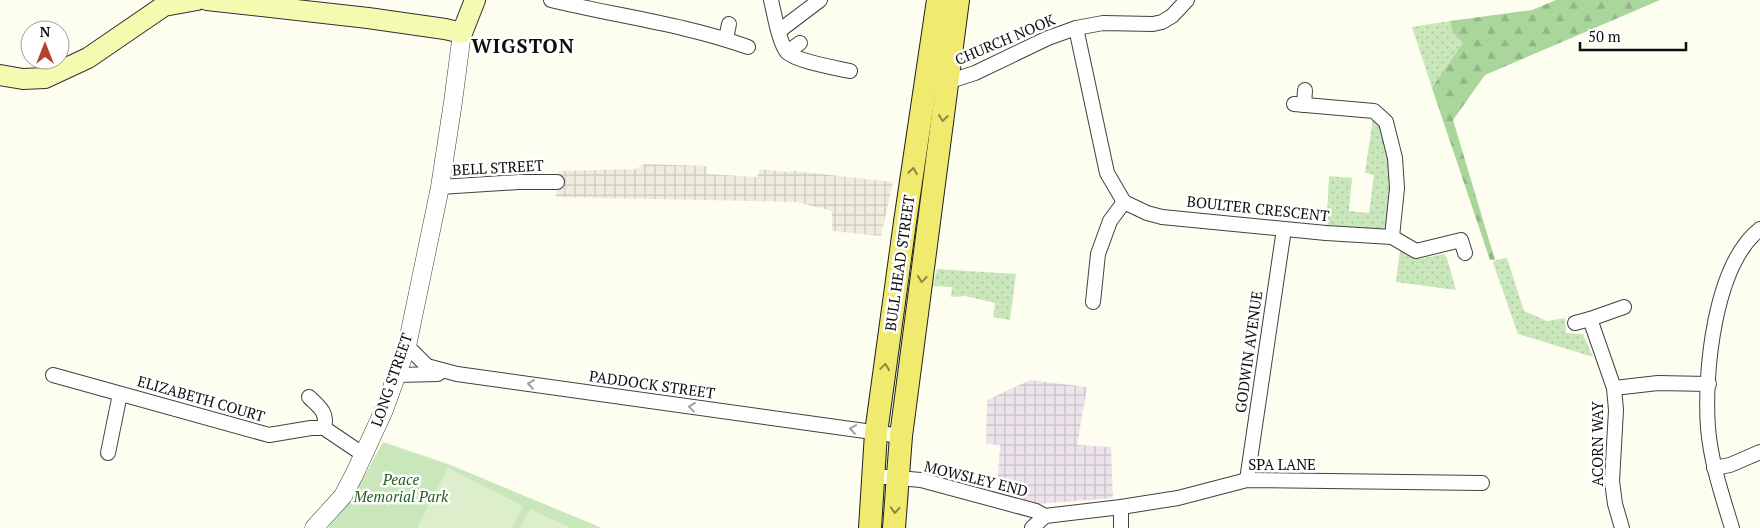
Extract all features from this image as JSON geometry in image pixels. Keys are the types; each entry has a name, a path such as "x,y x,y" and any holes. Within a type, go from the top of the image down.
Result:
{"main road":[{"path":"0,75 23,79 45,78 88,58 164,6 197,0"},
{"path":"207,0 299,5 446,28 462,33 475,0"},
{"name":"BULL HEAD STREET","path":"870,528 876,433 938,0"},
{"name":"BULL HEAD STREET","path":"894,528 901,436 958,0"}],"street":[{"path":"551,0 726,39 748,46"},
{"path":"771,0 787,52 796,58 850,71"},
{"path":"779,31 820,0"},
{"name":"CHURCH NOOK","path":"947,82 975,73 1048,38 1076,28 1103,23 1153,24 1162,22 1172,16 1187,0"},
{"path":"726,39 729,24"},
{"path":"1076,28 1107,173 1124,202 1110,221 1098,254 1093,302"},
{"name":"LONG STREET","path":"314,528 343,496 364,455 384,410 407,346 440,187 462,33"},
{"path":"787,52 800,44"},
{"path":"1306,90 1299,104 1374,111 1386,122 1395,158 1397,188 1392,237"},
{"name":"BELL STREET","path":"440,187 519,182 557,182"},
{"name":"BOULTER CRESCENT","path":"1124,202 1147,213 1162,217 1392,237 1416,251 1461,240 1465,253"},
{"path":"1732,528 1714,468 1708,428 1709,384 1714,325 1728,276 1738,255 1751,236 1760,228"},
{"name":"GODWIN AVENUE","path":"1247,480 1284,229"},
{"path":"1575,323 1624,307"},
{"name":"ACORN WAY","path":"1590,319 1614,388 1616,410 1612,481 1615,504 1622,528"},
{"name":"PADDOCK STREET","path":"407,346 427,366 457,374 901,436"},
{"path":"397,375 457,374"},
{"name":"ELIZABETH COURT","path":"53,375 269,435 311,428 324,428"},
{"name":"ACORN WAY","path":"1614,388 1658,383 1709,384"},
{"path":"108,453 120,394"},
{"path":"309,397 322,409 327,420 324,428 364,455"},
{"path":"1714,468 1730,465 1760,452"},
{"name":"MOWSLEY END","path":"874,476 921,480 1036,510 1045,516"},
{"name":"SPA LANE","path":"1045,516 1121,508 1178,498 1247,480 1482,483"},
{"path":"1121,508 1121,528"},
{"path":"1032,528 1045,516"}],"shaded area":[{"path":"645,164 706,166 707,174 757,177 760,169 893,182 881,236 832,231 832,211 796,202 556,197 558,171 635,169"},
{"path":"1030,380 1087,387 1077,445 1111,447 1113,498 1037,504 997,490 1000,445 986,444 987,400"}],"green space":[{"path":"1556,0 1660,0 1485,75 1453,120 1495,260 1490,260 1432,88 1463,43 1453,33 1450,21 1532,10"},
{"path":"1450,21 1453,33 1463,43 1465,58 1432,88 1412,27"},
{"path":"1374,111 1395,158 1392,237 1326,233 1329,176 1352,178 1349,211 1369,213 1374,175 1365,173"},
{"path":"1400,249 1419,259 1444,254 1447,258 1456,290 1396,282"},
{"path":"1507,258 1524,311 1547,321 1565,318 1566,333 1583,334 1593,357 1518,334 1493,263 1495,260"},
{"path":"937,269 1016,274 1010,320 993,317 995,303 965,296 951,297 952,287 933,286"},
{"name":"Peace Memorial Park","path":"383,442 448,464 602,528 328,528 363,479"},
{"path":"448,468 523,506 512,528 417,528"},
{"path":"530,509 571,528 520,528"}],"district":[{"name":"WIGSTON","path":"523,46"}]}
